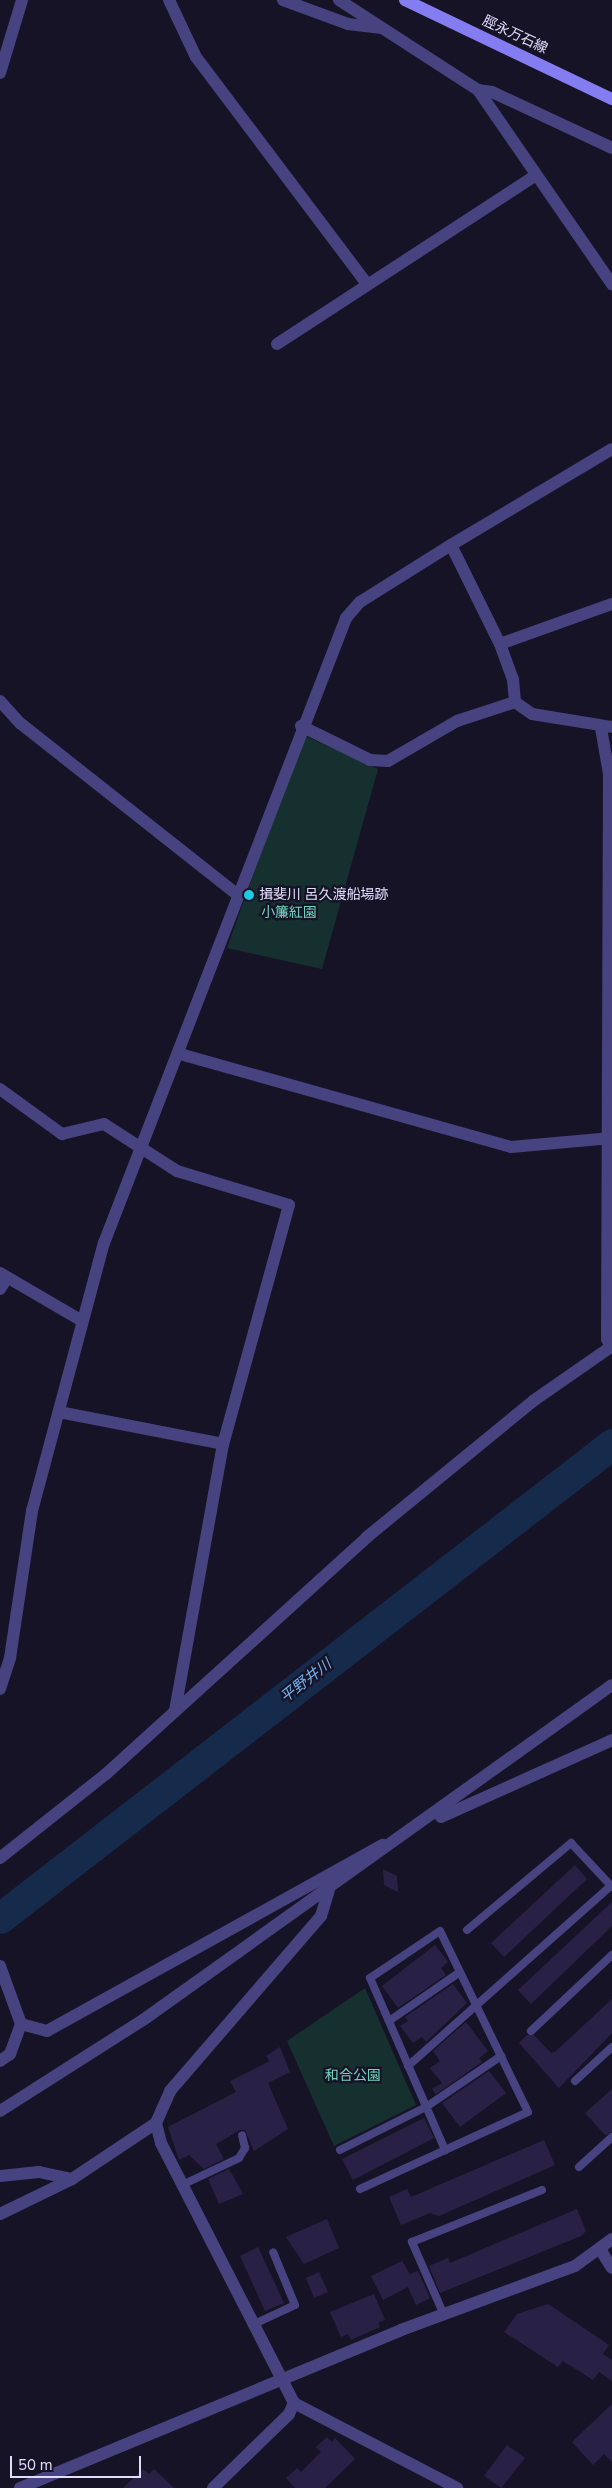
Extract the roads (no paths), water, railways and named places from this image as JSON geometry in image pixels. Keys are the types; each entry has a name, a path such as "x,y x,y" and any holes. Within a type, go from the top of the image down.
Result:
{"main road":[{"name":"脛永万石線","path":"405,0 612,99"}],"street":[{"path":"0,73 22,0"},
{"path":"169,0 196,58 367,284"},
{"path":"283,0 348,24 382,28"},
{"path":"338,0 478,90 535,176 612,284"},
{"path":"478,90 492,92 612,148"},
{"path":"277,344 535,176"},
{"path":"0,1689 10,1658 32,1511 104,1243 144,1150 214,967 238,895 301,726 346,618 360,602 451,544 612,449"},
{"path":"0,1858 106,1774 367,1537 533,1401 611,1347 607,1339 611,904 606,727 532,714 515,702 513,679 500,644 451,544"},
{"path":"500,644 612,604"},
{"path":"0,701 20,723 238,895"},
{"path":"301,726 370,760 388,761 471,715 515,702"},
{"path":"180,1054 511,1147 610,1138"},
{"path":"0,1089 62,1134 104,1124 177,1171 289,1205 223,1444 175,1712"},
{"path":"0,1289 4,1276 82,1321"},
{"path":"59,1412 223,1444"},
{"path":"0,2111 143,2020 406,1835 612,1685"},
{"path":"21,2024 47,2030 357,1856 406,1835 490,1792 612,1740"},
{"path":"0,2214 72,2179 156,2124 170,2091 320,1916 329,1890"},
{"path":"0,2061 10,2054 21,2024 2,1971"},
{"path":"156,2124 182,2185 281,2383 294,2403 457,2488"},
{"path":"0,2176 38,2172 72,2179"},
{"path":"20,2488 444,2315 575,2266 608,2259 612,2239"},
{"path":"213,2488 289,2414 294,2403"}],"lane":[{"path":"408,2066 612,1887 571,1843 467,1930"},
{"path":"360,2189 528,2112 440,1931 370,1978 445,2150"},
{"path":"531,2031 612,1955"},
{"path":"388,2021 460,1972"},
{"path":"575,2081 612,2047"},
{"path":"340,2150 426,2107 501,2056"},
{"path":"182,2185 239,2158 245,2148 242,2135"},
{"path":"579,2167 612,2137"},
{"path":"444,2315 412,2242 542,2190"},
{"path":"252,2325 295,2306 273,2252"}],"waterway":[{"name":"平野井川","path":"0,1918 612,1444"}],"place":[{"name":"揖斐川 呂久渡船場跡","path":"249,895"}],"park label":[{"name":"小簾紅園","path":"289,913"},
{"name":"和合公園","path":"353,2076"}]}
